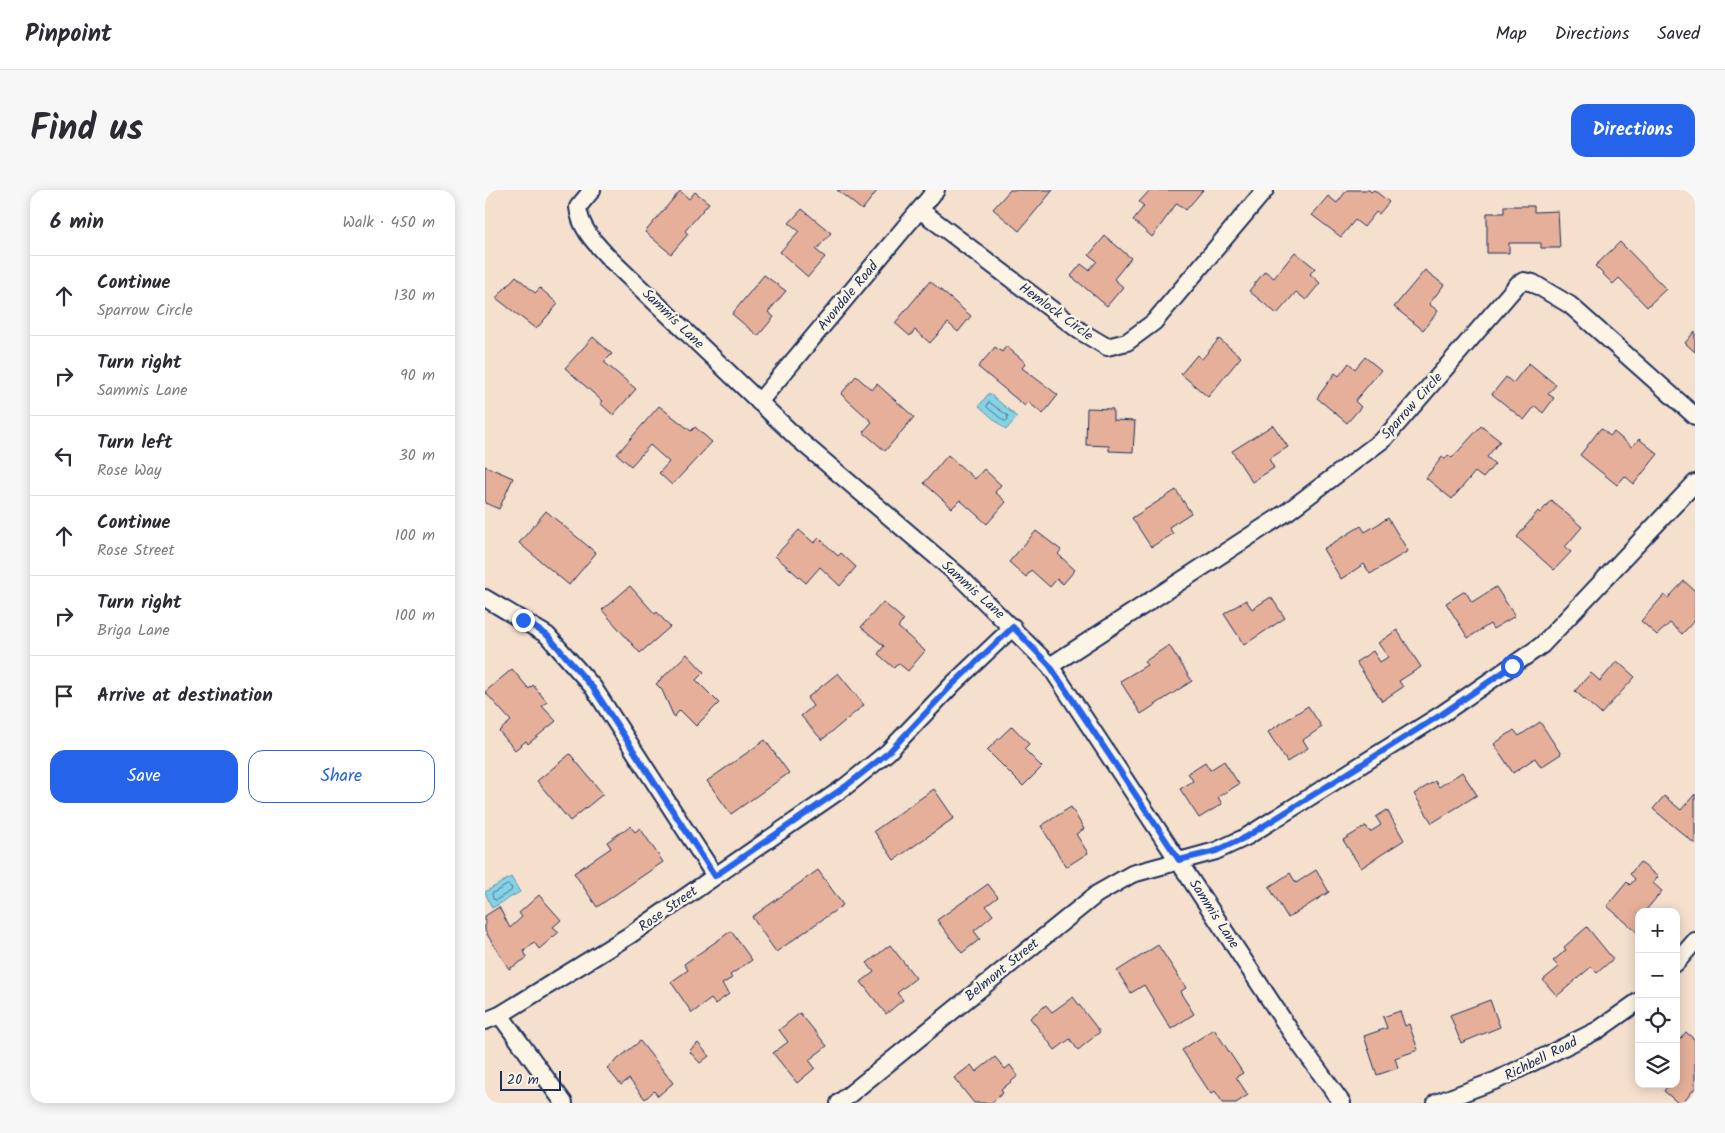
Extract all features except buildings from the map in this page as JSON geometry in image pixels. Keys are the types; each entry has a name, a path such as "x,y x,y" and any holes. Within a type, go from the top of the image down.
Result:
{"street":[{"name":"Sammis Lane","path":"592,190 578,207 579,218 589,235 610,259 798,439 958,576 1013,627 1050,666 1293,1036 1342,1103"},
{"name":"Avondale Road","path":"759,402 936,190"},
{"name":"Hemlock Circle","path":"920,210 1079,331 1107,347 1120,346 1153,322 1265,190"},
{"name":"Sparrow Circle","path":"1050,666 1287,512 1385,438 1518,284 1524,281 1533,283 1569,305 1695,416"},
{"path":"1179,860 1216,851 1246,837 1442,714 1542,645 1695,483"},
{"path":"485,598 547,635 593,688 715,876"},
{"name":"Rose Street","path":"492,1018 630,935 853,781 889,752 953,684 1013,627"},
{"name":"Belmont Street","path":"839,1103 1097,894 1132,874 1179,860"},
{"path":"1680,959 1695,942"},
{"name":"Richbell Road","path":"1436,1103 1497,1080 1612,1021 1635,1004"},
{"path":"492,1018 564,1103"}],"water":[{"path":"989,393 1017,417 1006,430 979,406"},
{"path":"511,877 520,892 492,908 485,892"}],"route":[{"path":"523,620 547,635 593,688 715,876 846,786 889,752 953,684 1013,627 1050,666 1179,860 1216,851 1246,837 1442,714 1512,666"}]}
